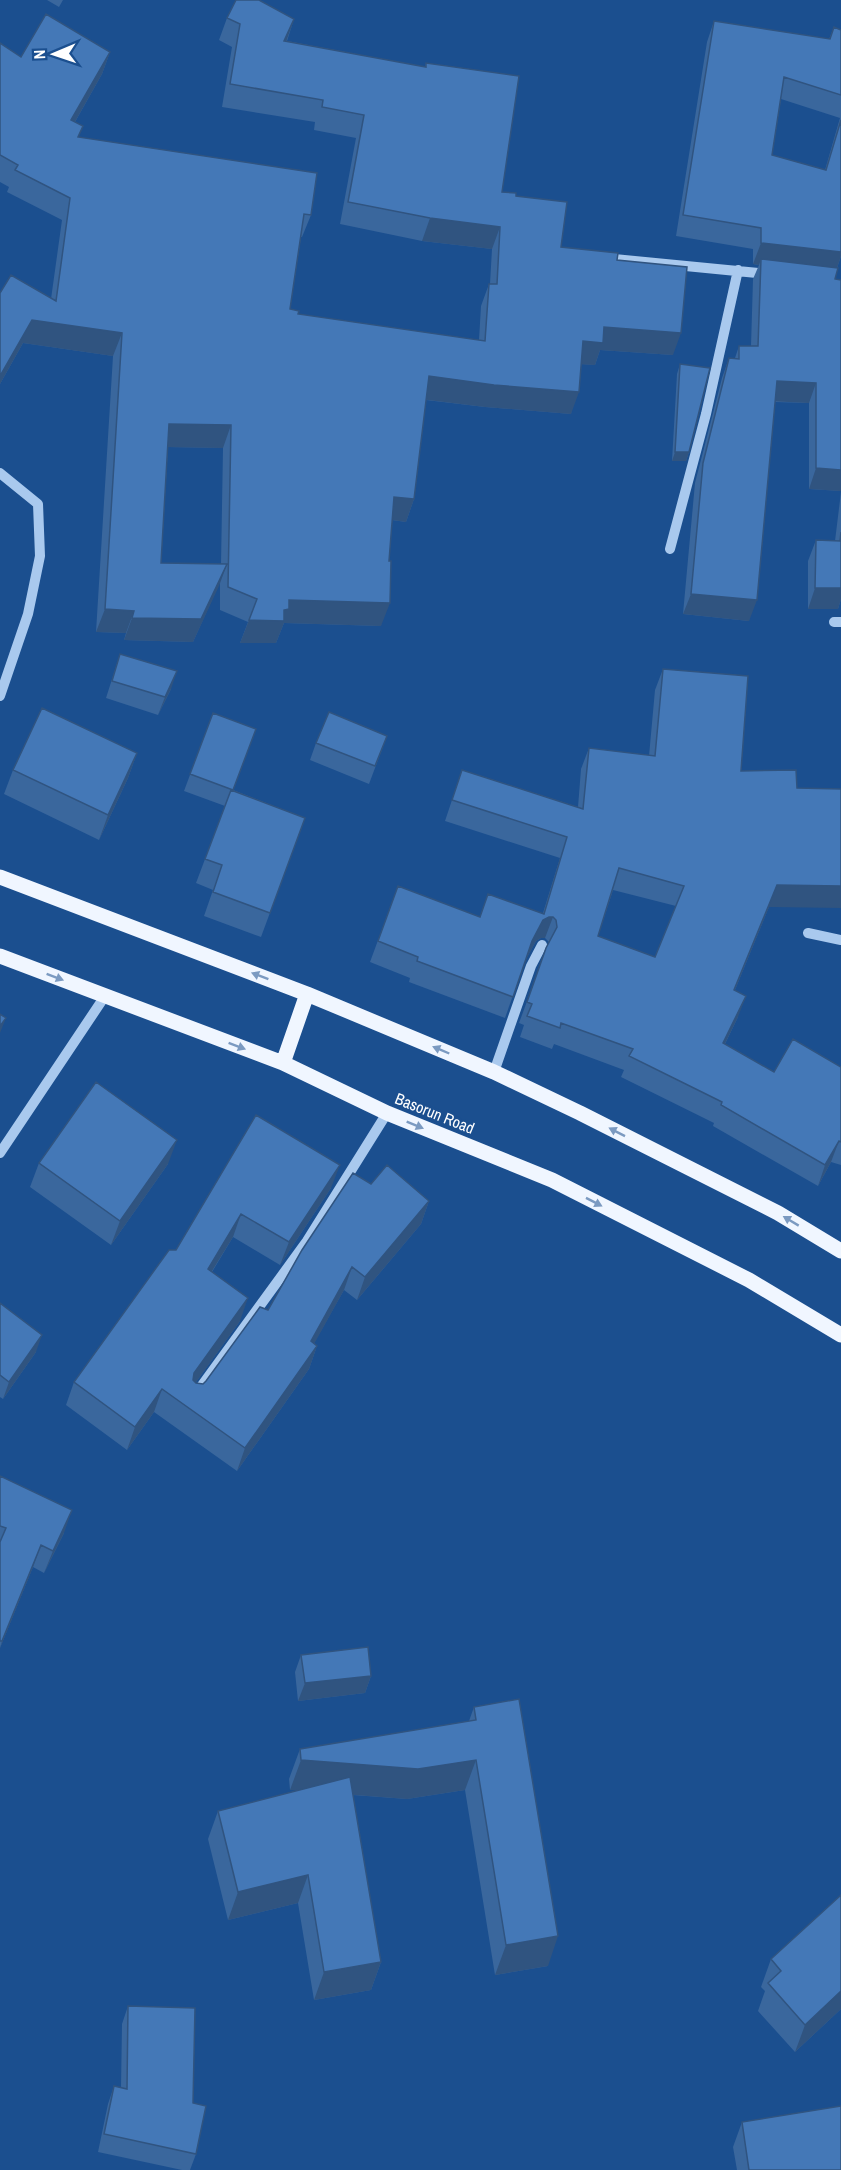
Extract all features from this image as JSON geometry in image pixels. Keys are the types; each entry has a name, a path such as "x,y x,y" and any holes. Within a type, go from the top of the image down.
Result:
{"main road":[{"path":"0,877 307,994 494,1072 778,1213 841,1251"},
{"name":"Basorun Road","path":"0,956 283,1063 387,1113 561,1184 748,1280 841,1335"},
{"path":"283,1063 307,994"}],"street":[{"path":"592,258 784,276"},
{"path":"670,549 706,414 738,270"},
{"path":"0,473 38,504 40,556 28,614 0,696"},
{"path":"808,933 841,940"},
{"path":"494,1072 531,966 542,945"},
{"path":"0,1153 105,996"},
{"path":"192,1400 307,1241 387,1113"}],"building":[{"path":"236,0 259,0 294,19 284,41 426,67 426,63 519,76 502,192 516,193 516,196 567,202 561,247 618,253 617,260 687,267 681,333 604,327 603,343 583,341 579,392 494,385 429,376 414,499 394,497 389,561 391,561 390,603 289,600 289,609 284,610 284,621 249,620 257,599 228,587 231,425 169,424 161,563 227,564 201,619 132,618 134,611 105,609 122,333 32,320 0,376 0,293 11,275 56,301 70,198 15,170 18,165 0,155 0,43 21,57 46,14 110,52 71,120 83,126 78,137 317,173 311,215 304,214 290,309 299,311 298,314 485,341 489,284 497,284 500,227 430,218 348,202 364,115 322,107 323,100 230,84 240,24 227,18"},
{"path":"714,21 830,39 834,27 841,30 841,95 784,77 772,155 826,170 841,120 841,252 761,243 761,228 683,215"},
{"path":"761,259 838,268 835,279 841,280 841,470 816,468 816,383 777,381 757,600 691,594 703,463 729,358 739,359 739,346 758,346"},
{"path":"680,364 710,368 689,452 675,452"},
{"path":"841,532 841,588 815,588 816,540 840,541"},
{"path":"120,654 177,671 165,697 112,681"},
{"path":"663,669 748,676 741,771 796,770 797,788 841,789 841,886 777,885 734,990 746,996 723,1043 774,1072 793,1039 841,1067 841,1142 839,1141 825,1165 721,1105 722,1102 629,1056 633,1049 561,1023 560,1028 527,1016 532,1004 527,1002 546,948 557,927 553,917 543,920 532,941 513,997 417,961 418,957 378,941 398,886 480,917 488,894 544,914 567,837 452,800 462,770 583,809 589,748 655,756","holes":["619,868 684,886 655,957 598,936"]},
{"path":"42,708 137,753 108,815 13,770"},
{"path":"329,712 387,736 375,766 316,743"},
{"path":"213,713 256,729 233,790 190,774"},
{"path":"231,790 305,818 270,913 213,892 222,865 205,859"},
{"path":"0,1014 6,1018 0,1026"},
{"path":"96,1082 177,1140 120,1221 39,1163"},
{"path":"256,1115 340,1165 289,1242 241,1214 208,1269 248,1298 194,1373 193,1380 196,1383 203,1384 206,1381 260,1307 268,1310 302,1250 353,1173 371,1184 387,1165 429,1201 365,1277 352,1267 311,1341 317,1346 245,1448 162,1389 135,1427 74,1382 169,1250 176,1250"},
{"path":"0,1303 42,1335 9,1382 0,1375"},
{"path":"0,1476 72,1510 53,1551 41,1545 2,1641 0,1641 0,1542 6,1528 0,1526"},
{"path":"368,1647 371,1676 305,1683 301,1655"},
{"path":"519,1699 558,1936 506,1945 476,1760 418,1769 301,1760 300,1749 476,1720 474,1707"},
{"path":"350,1777 381,1962 324,1972 308,1875 238,1892 218,1811"},
{"path":"841,1895 841,1991 805,2025 768,1983 781,1971 771,1959"},
{"path":"128,2006 195,2008 193,2103 206,2106 196,2154 104,2134 114,2086 127,2089"},
{"path":"841,2106 841,2170 749,2170 742,2122"}]}
